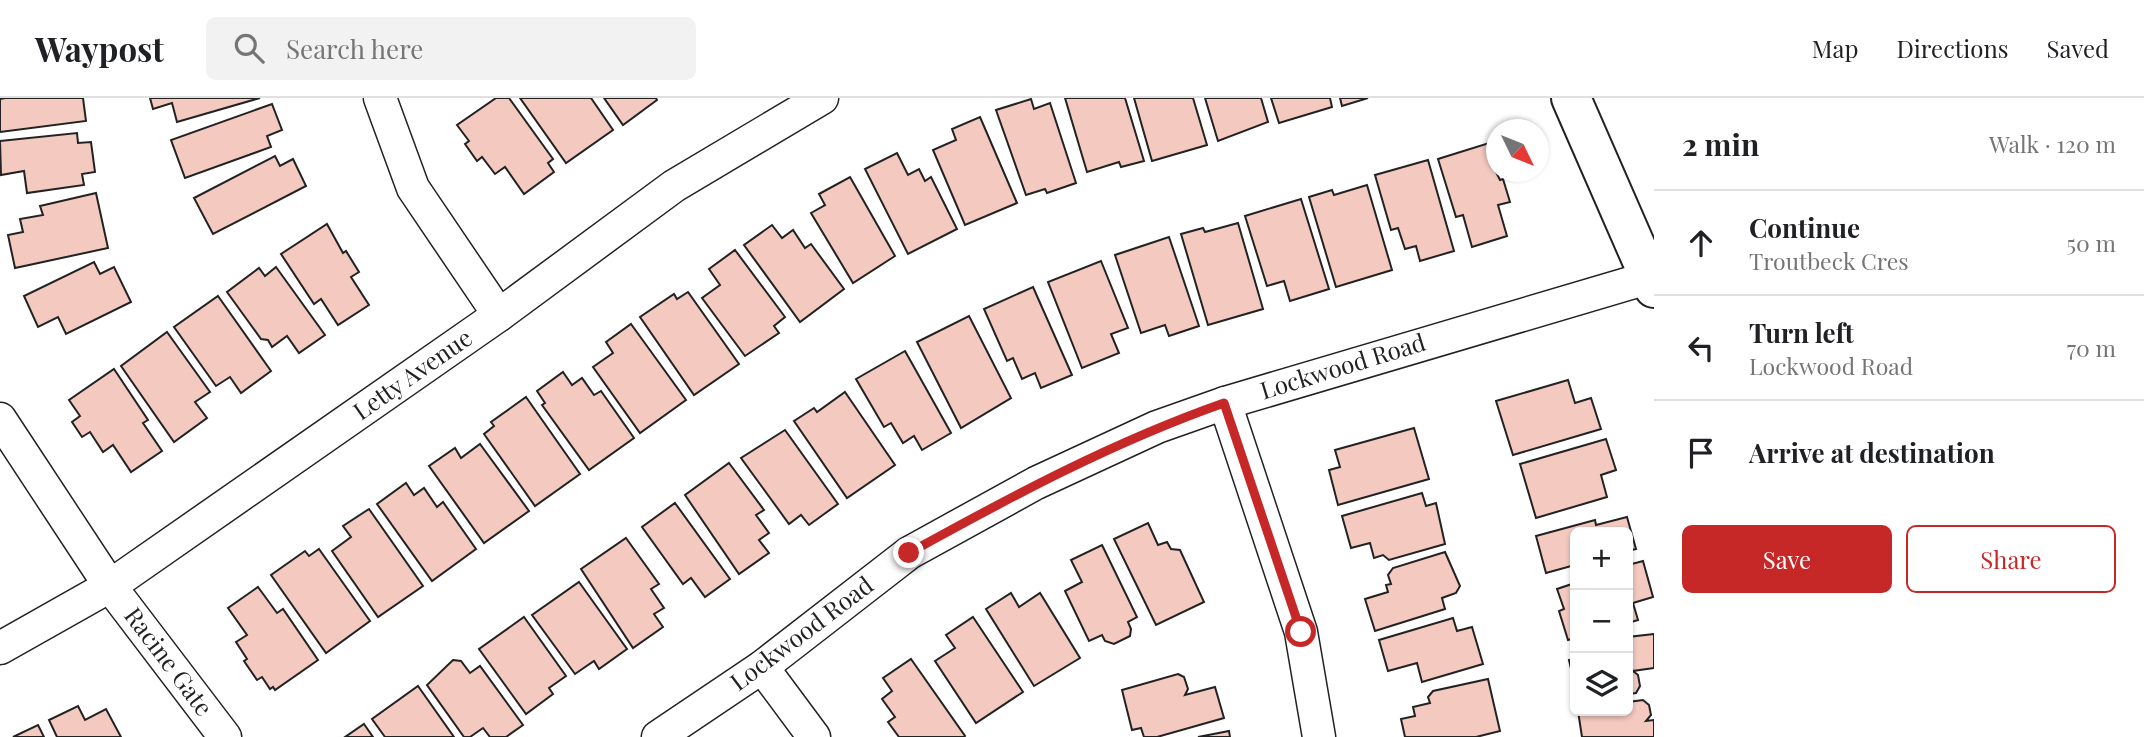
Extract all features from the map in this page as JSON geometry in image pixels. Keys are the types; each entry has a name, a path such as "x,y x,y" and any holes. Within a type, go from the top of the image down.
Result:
{"street":[{"path":"380,98 412,188 499,315"},
{"name":"Letty Avenue","path":"0,648 110,586 499,315 674,186 822,98"},
{"path":"1571,98 1653,280"},
{"name":"Lockwood Road","path":"658,737 762,667 909,553 1036,482 1157,427 1224,403 1653,280"},
{"path":"1224,403 1301,632 1319,737"},
{"name":"Racine Gate","path":"0,419 110,586 225,737"},
{"path":"762,667 814,737"}],"building":[{"path":"83,98 86,121 0,132 0,99"},
{"path":"150,98 260,98 177,122 172,103 153,109"},
{"path":"496,98 509,98 553,159 548,163 554,172 524,194 505,167 495,174 482,157 477,161 465,144 469,141 457,125"},
{"path":"520,98 591,98 613,130 566,163"},
{"path":"604,98 656,98 657,100 623,125"},
{"path":"1065,98 1125,98 1144,161 1121,167 1119,162 1087,172"},
{"path":"1134,98 1193,98 1207,145 1152,161"},
{"path":"1205,98 1261,98 1268,122 1218,141"},
{"path":"1271,98 1330,98 1332,107 1279,123"},
{"path":"1340,98 1368,98 1342,106"},
{"path":"1031,99 1034,109 1050,103 1076,183 1047,193 1045,189 1026,195 996,110"},
{"path":"272,104 282,130 267,136 271,147 185,178 171,140"},
{"path":"980,117 1017,203 965,225 933,150 956,140 952,129"},
{"path":"77,133 78,143 91,142 95,172 82,174 84,185 27,193 24,171 1,175 0,141"},
{"path":"1486,144 1486,182 1504,182 1510,202 1498,205 1507,236 1472,247 1463,215 1456,217 1438,159"},
{"path":"897,153 908,175 919,169 925,181 931,177 957,229 908,254 865,169"},
{"path":"275,156 280,166 293,159 306,186 213,234 194,198"},
{"path":"1428,160 1454,251 1420,261 1416,246 1405,249 1398,228 1391,230 1375,175"},
{"path":"850,177 895,256 853,283 811,213 825,205 819,194"},
{"path":"1367,185 1392,270 1336,287 1309,197 1332,190 1334,195"},
{"path":"96,193 108,248 15,268 8,235 23,232 20,219 43,215 40,206"},
{"path":"1301,199 1329,289 1290,301 1284,281 1267,286 1245,216"},
{"path":"1238,223 1263,309 1208,325 1181,234 1203,228 1205,232"},
{"path":"327,224 343,253 346,251 359,272 351,277 369,305 338,325 321,299 314,304 281,254"},
{"path":"772,225 782,238 793,230 805,248 811,244 844,289 800,322 744,245"},
{"path":"1169,237 1199,326 1169,336 1165,325 1141,333 1115,255"},
{"path":"735,250 785,317 774,326 779,333 745,356 702,298 720,285 709,269"},
{"path":"1101,261 1128,328 1111,334 1119,353 1082,368 1048,282"},
{"path":"94,262 100,274 114,267 131,302 66,334 58,317 38,327 24,296"},
{"path":"276,267 325,335 299,353 287,336 272,347 268,340 261,339 227,292 259,268 265,276"},
{"path":"1033,287 1072,375 1041,388 1035,373 1022,379 1013,358 1007,361 984,309"},
{"path":"688,292 739,364 694,395 640,317 674,294 677,299"},
{"path":"218,296 271,371 241,393 230,377 216,386 174,327"},
{"path":"969,316 1011,398 961,428 917,342"},
{"path":"631,324 686,400 640,433 593,367 613,353 606,342"},
{"path":"167,332 210,392 195,402 207,418 174,442 121,366"},
{"path":"905,351 951,433 922,450 914,436 903,443 891,423 884,427 856,379"},
{"path":"114,369 148,420 143,423 162,451 131,472 113,445 103,452 90,432 82,437 72,422 80,416 69,400"},
{"path":"563,372 572,385 582,378 594,395 601,391 634,438 589,470 542,405 545,403 537,391"},
{"path":"1568,380 1575,403 1591,398 1601,429 1513,455 1496,401"},
{"path":"845,392 895,465 847,498 794,421 814,408 817,412"},
{"path":"526,397 580,474 535,506 484,434 494,426 491,422"},
{"path":"1414,428 1429,479 1338,505 1329,470 1340,467 1335,450"},
{"path":"785,430 838,504 809,525 801,515 789,524 741,458"},
{"path":"1606,439 1616,470 1601,475 1607,497 1536,518 1520,464"},
{"path":"480,444 529,511 484,543 429,466 455,448 461,458"},
{"path":"729,463 764,510 756,515 769,533 759,540 769,553 739,574 685,495"},
{"path":"406,483 414,495 424,488 437,507 443,502 476,549 432,581 377,504"},
{"path":"1422,493 1426,506 1436,503 1445,544 1389,560 1383,555 1374,558 1370,543 1351,548 1342,516"},
{"path":"675,503 730,579 705,597 691,578 683,584 642,527"},
{"path":"369,509 423,586 378,617 332,551 351,537 343,526"},
{"path":"1627,517 1630,527 1570,527 1570,566 1546,573 1536,536 1595,520 1596,525"},
{"path":"1148,523 1158,545 1167,542 1171,549 1180,550 1204,602 1156,625 1114,539"},
{"path":"626,538 659,584 651,589 664,608 654,614 663,627 633,648 581,569"},
{"path":"1102,545 1137,617 1128,622 1130,636 1114,644 1105,641 1102,635 1089,641 1065,591 1082,582 1071,560"},
{"path":"319,549 370,621 326,653 271,575 305,551 309,556"},
{"path":"1445,552 1460,586 1456,593 1442,598 1445,609 1375,631 1365,599 1388,592 1386,585 1391,584 1388,575 1393,568"},
{"path":"1643,561 1653,597 1633,603 1633,590 1633,564"},
{"path":"579,582 627,649 599,669 594,661 575,674 532,615"},
{"path":"1570,585 1568,640 1559,611 1564,609 1557,589"},
{"path":"258,587 277,613 283,609 318,660 275,690 273,687 270,689 262,677 257,680 244,661 247,659 236,642 247,635 228,608"},
{"path":"1011,593 1019,607 1040,593 1080,658 1034,686 986,609"},
{"path":"1633,603 1638,620 1633,622"},
{"path":"524,617 566,676 549,688 553,694 526,714 479,649"},
{"path":"973,617 1023,692 976,723 935,661 955,648 946,635"},
{"path":"1453,618 1457,631 1472,627 1483,664 1422,682 1417,663 1388,671 1379,640"},
{"path":"1654,634 1654,668 1633,671 1633,636"},
{"path":"911,659 964,737 899,737 888,722 895,717 882,699 892,691 883,678"},
{"path":"453,660 461,661 470,673 480,666 523,725 506,737 490,737 483,728 470,737 464,737 427,685"},
{"path":"1633,671 1638,675 1640,686 1633,693"},
{"path":"1178,674 1184,677 1188,689 1185,695 1215,687 1224,718 1157,737 1144,737 1141,728 1132,730 1122,690"},
{"path":"1488,679 1500,731 1476,737 1405,737 1401,719 1415,716 1413,707 1430,703 1428,697 1433,691"},
{"path":"418,686 454,737 385,737 372,719"},
{"path":"1643,700 1649,705 1651,715 1646,721 1654,720 1654,737 1582,737 1579,716 1633,716 1633,701"},
{"path":"78,706 85,720 106,709 121,737 57,737 49,720"},
{"path":"364,724 373,737 345,737"},
{"path":"38,725 44,737 13,737"},
{"path":"1229,731 1230,737 1198,737"}],"route":[{"path":"909,553 1036,482 1157,427 1224,403 1301,632"}]}
